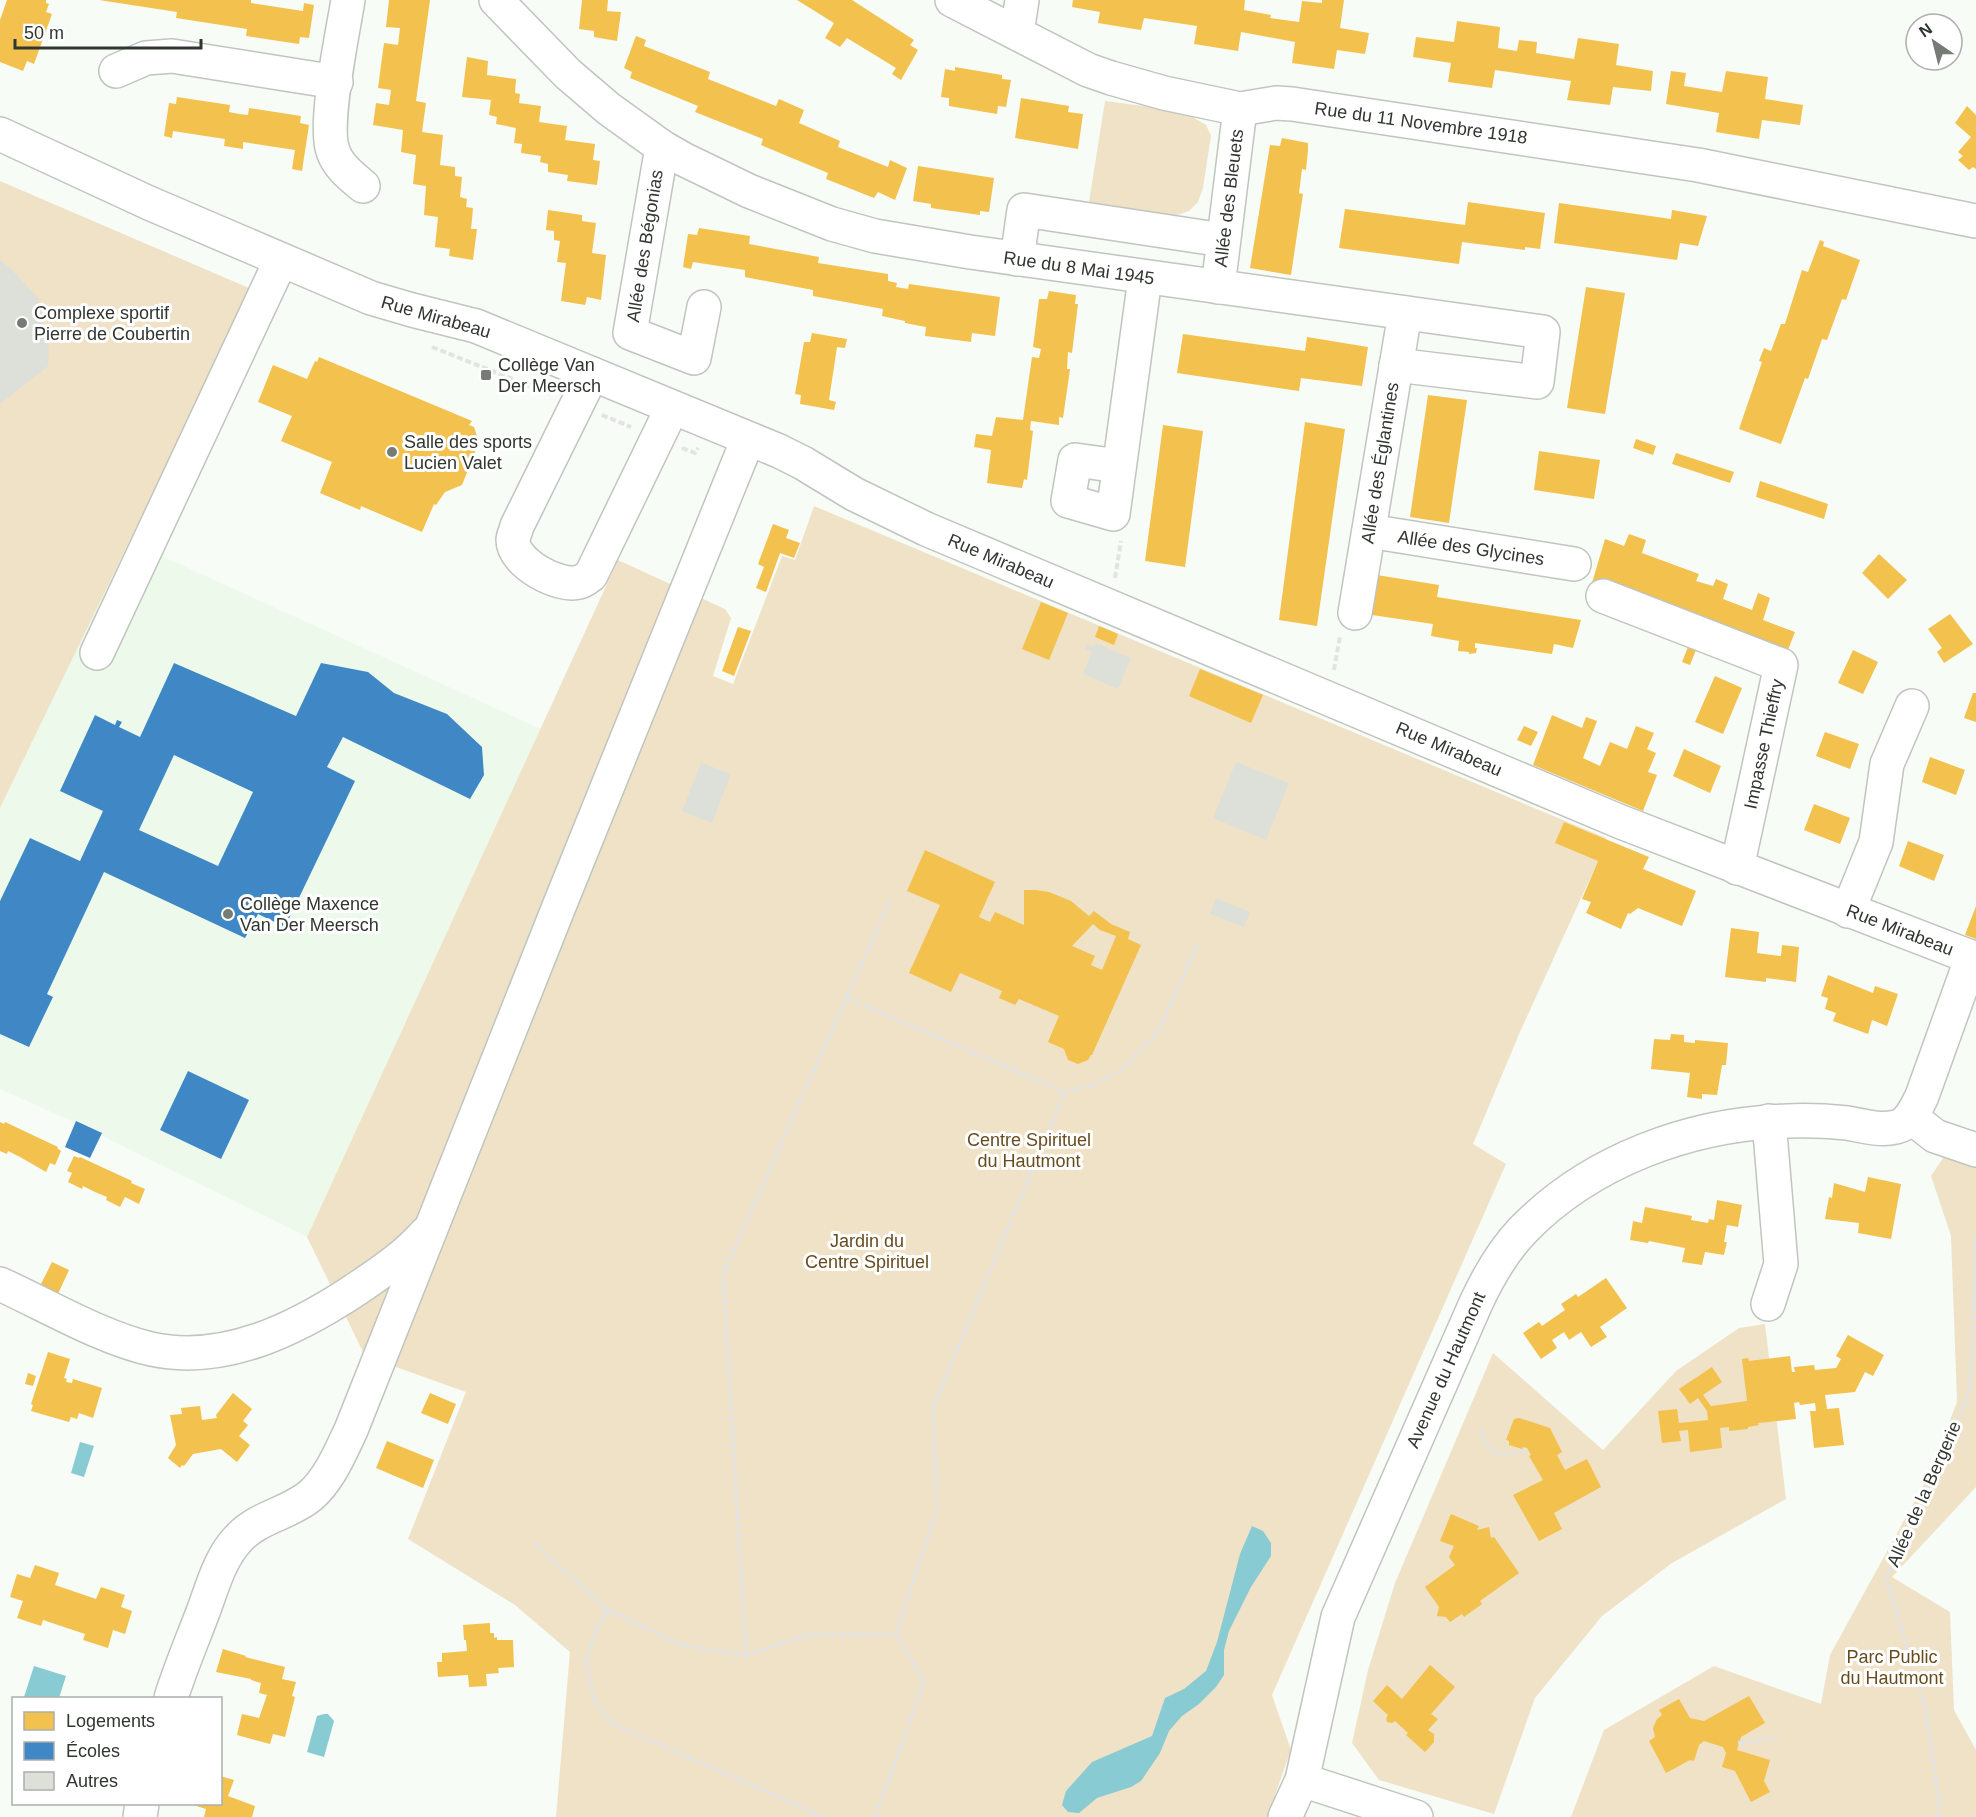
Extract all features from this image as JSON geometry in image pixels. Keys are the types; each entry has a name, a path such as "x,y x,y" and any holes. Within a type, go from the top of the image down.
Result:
{"street":[{"path":"348,0 330,128 333,151 339,163 363,186"},
{"name":"Rue du 11 Novembre 1918","path":"952,0 1088,70 1164,93 1240,109 1276,103 1292,104 1649,157 1976,221"},
{"path":"1017,33 1022,0"},
{"name":"Rue du 8 Mai 1945","path":"506,4 568,74 609,109 662,147 749,191 832,224 875,236 1017,259 1543,332 1537,382 1396,365"},
{"path":"116,71 146,58 172,56 336,82"},
{"name":"Allée des Bleuets","path":"1218,287 1240,109"},
{"name":"Rue Mirabeau","path":"0,134 149,203 371,298 429,328 496,358 587,383 744,448 791,457 854,494 926,529 1611,818 1974,958"},
{"name":"Allée des Bégonias","path":"662,147 630,333 694,358 704,307"},
{"path":"1017,259 1024,210 1223,240"},
{"path":"97,653 281,260"},
{"path":"1119,466 1075,460 1068,501 1113,514 1145,278"},
{"name":"Allée des Églantines","path":"1355,613 1405,313"},
{"path":"587,383 517,526 513,541 523,560 547,577 572,584 582,582 591,575 667,417"},
{"path":"171,1697 214,1584 230,1550 238,1539 256,1524 309,1497 330,1471 351,1430 744,448"},
{"name":"Allée des Glycines","path":"1369,531 1574,564"},
{"name":"Impasse Thieffry","path":"1604,596 1781,665 1737,868"},
{"path":"1848,911 1876,842 1887,764 1912,706"},
{"path":"1974,958 1922,1096 1911,1117 1935,1136 1976,1150"},
{"name":"Avenue du Hautmont","path":"1285,1817 1302,1780 1338,1617 1484,1284 1510,1244 1535,1218 1570,1191 1633,1155 1671,1140 1734,1125 1769,1121 1828,1122 1885,1129 1900,1126 1911,1117"},
{"path":"1768,1304 1781,1264 1769,1121"},
{"path":"0,1284 136,1345 176,1351 214,1350 253,1342 313,1316 392,1264 433,1225"},
{"path":"1302,1780 1416,1817"}],"path":[{"path":"1113,514 1122,537 1113,585"},
{"path":"1332,679 1343,620 1355,613"},
{"path":"746,1655 723,1274 891,898"},
{"path":"847,998 1065,1092 1096,1084 1126,1066 1160,1029 1197,945"},
{"path":"875,1817 924,1682 896,1634 937,1509 933,1407 1065,1092"},
{"name":"Allée de la Bergerie","path":"1937,1817 1940,1804 1924,1706 1886,1578 1937,1473 1970,1390 1976,1238"},
{"path":"1481,1429 1485,1444 1506,1456 1515,1455 1527,1448"},
{"path":"535,1544 608,1610 681,1645 746,1655 808,1635 896,1634"},
{"path":"608,1610 597,1628 586,1661 594,1700 611,1724 824,1817"},
{"path":"1738,1743 1778,1738"}],"shaded area":[{"name":"Collège Maxence Van Der Meersch","path":"129,541 541,729 307,1237 76,1123 0,1089 0,808"}],"green space":[{"path":"1105,101 1189,115 1206,125 1211,136 1203,188 1198,202 1189,211 1174,216 1089,202"},
{"path":"0,181 249,288 179,439 0,808"},
{"name":"Centre Spirituel du Hautmont","path":"814,506 1606,838 1598,861 1520,1032 1473,1144 1506,1164 1272,1695 1291,1750 1275,1795 1307,1817 556,1817 570,1652 515,1605 408,1539 466,1392 365,1356 307,1237 618,560 725,609 731,618 713,676 733,684 782,556 795,560"},
{"name":"Parc Public du Hautmont","path":"1943,1158 1976,1164 1976,1487 1892,1577 1950,1612 1954,1710 1976,1750 1976,1817 1571,1817 1604,1730 1714,1666 1821,1704 1830,1655 1929,1475 1957,1402 1951,1236 1931,1176"},
{"path":"1765,1324 1786,1499 1672,1563 1602,1616 1535,1698 1494,1814 1379,1780 1352,1743 1368,1670 1395,1583 1493,1353 1603,1450 1676,1371 1739,1328"}],"water":[{"path":"80,1442 94,1446 84,1477 71,1473"},
{"path":"1252,1526 1263,1531 1271,1543 1271,1556 1251,1587 1229,1631 1224,1650 1224,1675 1216,1687 1199,1704 1182,1716 1169,1731 1160,1753 1141,1781 1131,1787 1097,1798 1079,1813 1068,1812 1062,1805 1066,1791 1092,1762 1152,1736 1165,1698 1184,1689 1206,1671 1217,1642 1240,1554"},
{"path":"34,1666 66,1676 59,1697 24,1697"},
{"path":"328,1714 334,1721 324,1757 307,1752 317,1716"}],"building: Logements":[{"path":"7,0 46,0 49,4 46,12 52,14 34,64 27,61 23,71 0,62 0,20"},
{"path":"99,0 251,0 251,3 303,11 304,3 314,5 309,38 300,37 299,44 246,36 247,29 176,18 177,12"},
{"path":"389,0 430,0 416,101 426,103 422,132 443,135 440,165 455,167 455,176 462,177 460,197 467,199 466,207 473,208 471,229 477,229 473,260 449,256 450,249 435,247 438,217 424,215 426,186 413,184 416,155 401,152 403,130 373,125 376,103 389,105 391,90 378,88 384,43 398,45 400,28 386,27"},
{"path":"582,0 608,0 607,11 621,12 617,41 594,37 594,31 579,29"},
{"path":"797,0 852,0 914,40 910,45 918,50 901,80 892,74 896,68 847,38 840,47 825,38 834,23"},
{"path":"1073,0 1245,0 1244,10 1271,15 1270,18 1299,22 1302,1 1322,3 1322,0 1344,0 1340,28 1369,33 1365,54 1337,50 1334,69 1292,63 1295,42 1241,32 1238,51 1194,44 1197,26 1144,18 1141,30 1098,23 1100,12 1072,7"},
{"path":"1457,21 1500,27 1498,48 1517,51 1519,40 1537,42 1536,53 1574,59 1578,38 1619,44 1616,65 1653,71 1651,91 1613,87 1610,105 1567,100 1571,81 1495,70 1492,88 1448,82 1451,63 1413,57 1416,37 1454,42"},
{"path":"636,36 646,40 644,46 710,72 708,79 776,106 779,99 804,110 799,123 840,141 838,147 888,167 890,160 907,168 895,200 878,192 874,198 826,179 828,173 761,145 763,139 695,112 698,106 630,78 632,72 624,68"},
{"path":"467,57 488,61 487,75 516,79 515,93 520,94 519,103 541,106 539,122 567,126 565,140 595,144 593,160 600,161 597,185 567,181 568,175 548,172 548,164 540,162 541,156 521,153 522,144 514,143 516,128 496,124 497,117 489,115 491,100 462,97"},
{"path":"955,67 1002,75 1002,79 1011,80 1006,107 998,106 997,114 949,106 949,98 941,97 945,69 955,71"},
{"path":"1671,71 1686,73 1684,86 1722,92 1726,71 1768,77 1765,99 1803,105 1800,125 1762,120 1759,139 1716,132 1719,113 1666,104"},
{"path":"177,97 230,105 229,112 239,114 248,115 249,108 301,116 300,123 309,125 302,171 292,169 295,150 243,142 243,149 224,146 225,139 173,131 172,138 164,136 169,103 176,104"},
{"path":"1021,98 1069,106 1068,112 1083,114 1078,149 1015,138"},
{"path":"1967,106 1976,115 1976,169 1973,167 1969,170 1958,160 1963,156 1958,152 1971,137 1955,123"},
{"path":"1282,138 1308,143 1306,170 1302,169 1299,193 1303,194 1291,275 1250,268 1270,145 1280,146"},
{"path":"918,166 994,178 989,212 980,211 980,215 931,208 931,204 913,201"},
{"path":"1468,202 1545,213 1540,249 1525,247 1525,250 1462,242 1459,264 1339,248 1345,209 1465,225"},
{"path":"1559,203 1671,219 1672,210 1707,216 1698,246 1680,243 1677,260 1554,243"},
{"path":"548,210 582,215 582,221 596,223 592,253 606,255 601,300 587,297 585,305 561,301 566,263 557,262 560,241 554,240 554,231 546,230"},
{"path":"699,228 750,236 749,244 819,257 818,263 888,274 888,281 897,283 896,287 908,289 909,284 1000,297 995,336 972,333 971,342 925,336 926,327 882,316 883,309 813,296 813,290 745,277 745,270 693,262 691,269 683,267 688,234 697,235"},
{"path":"1820,240 1824,242 1823,246 1860,260 1846,300 1842,299 1827,340 1822,339 1808,379 1805,378 1781,444 1739,429 1762,362 1759,361 1764,348 1771,351 1781,324 1785,324 1802,270 1808,272"},
{"path":"1586,287 1625,293 1605,414 1567,408"},
{"path":"1049,291 1076,295 1075,304 1078,304 1072,353 1068,352 1067,369 1070,369 1063,418 1059,417 1059,425 1031,421 1030,430 1033,431 1027,480 1024,479 1022,488 987,483 991,450 974,447 976,434 992,436 996,417 1023,420 1032,357 1039,358 1041,349 1033,347 1039,299 1047,299"},
{"path":"812,333 847,339 845,348 837,347 829,400 836,402 834,410 800,404 801,395 795,394 804,342 810,342"},
{"path":"1183,334 1305,351 1307,337 1368,347 1362,386 1301,378 1299,391 1177,373"},
{"name":"Salle des sports Lucien Valet","path":"319,357 472,421 469,425 474,427 479,442 462,485 445,492 436,505 434,504 422,532 361,506 360,510 320,493 332,462 281,441 292,416 258,402 273,365 307,379"},
{"path":"1428,395 1467,400 1449,523 1410,517"},
{"path":"1305,422 1345,429 1317,626 1279,620"},
{"path":"1163,425 1203,431 1185,567 1145,561"},
{"path":"1636,439 1656,446 1653,455 1633,448"},
{"path":"1539,451 1600,460 1594,499 1534,490"},
{"path":"1676,453 1734,472 1730,483 1672,464"},
{"path":"1760,481 1828,504 1824,519 1756,497"},
{"path":"773,524 789,530 786,538 800,543 794,558 780,553 766,592 756,588 764,567 758,564"},
{"path":"1629,534 1646,540 1642,553 1699,574 1696,581 1713,586 1716,579 1728,584 1723,599 1752,610 1758,593 1770,598 1763,620 1795,632 1786,655 1592,583 1605,539 1624,546"},
{"path":"1879,554 1907,580 1888,599 1862,573"},
{"path":"1377,575 1439,585 1437,597 1581,620 1573,648 1554,644 1552,654 1475,643 1476,653 1458,651 1459,641 1431,636 1433,624 1372,615"},
{"path":"1041,602 1068,613 1049,660 1022,649"},
{"path":"1950,614 1973,644 1944,663 1937,652 1942,648 1928,629"},
{"path":"1099,626 1118,634 1114,645 1095,637"},
{"path":"738,627 751,631 734,676 722,671"},
{"path":"1688,647 1696,650 1690,665 1682,662"},
{"path":"1853,650 1878,662 1863,694 1838,683"},
{"path":"1200,669 1263,695 1251,723 1189,696"},
{"path":"1715,676 1742,688 1723,734 1695,722"},
{"path":"1973,693 1976,693 1976,722 1964,718"},
{"path":"1552,715 1582,728 1586,717 1597,721 1583,758 1600,766 1610,742 1627,749 1636,726 1654,733 1647,749 1656,753 1648,772 1657,775 1643,811 1533,765"},
{"path":"1524,726 1538,732 1531,746 1517,740"},
{"path":"1825,732 1859,744 1850,769 1816,756"},
{"path":"1684,749 1721,766 1710,793 1673,776"},
{"path":"1930,757 1965,770 1956,795 1922,782"},
{"path":"1814,804 1850,818 1840,844 1804,830"},
{"path":"1564,822 1649,857 1643,869 1696,891 1682,926 1638,908 1628,913 1621,929 1586,913 1591,902 1582,899 1598,861 1555,843"},
{"path":"1908,841 1944,855 1934,881 1899,866"},
{"path":"925,850 995,882 979,917 990,922 995,912 1024,925 1024,890 1036,890 1049,892 1071,901 1089,916 1094,911 1111,924 1130,932 1128,939 1141,945 1088,1060 1078,1064 1068,1060 1064,1049 1048,1042 1059,1016 1019,999 1015,1005 999,998 1002,991 960,973 951,992 909,973 940,905 907,891","holes":["1093,924 1100,930 1116,936 1102,970 1091,965 1095,956 1072,946"]},
{"path":"1976,906 1976,939 1965,935"},
{"path":"1731,928 1759,932 1757,953 1781,956 1782,945 1799,947 1796,982 1766,978 1766,982 1725,977"},
{"path":"1828,975 1873,993 1875,986 1898,994 1887,1026 1872,1020 1868,1034 1833,1021 1836,1013 1825,1009 1828,998 1821,996"},
{"path":"1671,1034 1684,1035 1684,1042 1695,1043 1695,1040 1728,1043 1726,1065 1722,1065 1717,1095 1702,1094 1702,1099 1687,1097 1690,1073 1651,1069 1654,1039 1670,1040"},
{"path":"0,1122 4,1124 5,1122 58,1147 61,1151 55,1165 50,1163 46,1172 8,1151 7,1154 0,1151"},
{"path":"74,1156 145,1189 139,1204 125,1197 120,1207 106,1200 107,1197 68,1182 72,1173 67,1171"},
{"path":"1868,1177 1901,1184 1891,1239 1858,1233 1859,1223 1825,1219 1834,1183 1865,1192"},
{"path":"1717,1200 1742,1205 1738,1227 1727,1225 1724,1255 1705,1252 1702,1265 1682,1262 1685,1248 1630,1240 1633,1221 1642,1223 1645,1207 1692,1216 1691,1220 1708,1223 1709,1219 1714,1220"},
{"path":"52,1262 69,1270 57,1296 39,1288"},
{"path":"1606,1278 1627,1308 1600,1327 1607,1337 1591,1347 1581,1332 1569,1340 1564,1332 1552,1340 1557,1348 1541,1359 1523,1333 1539,1322 1542,1326 1565,1310 1561,1304 1576,1294 1578,1297"},
{"path":"1848,1335 1884,1355 1873,1376 1865,1372 1855,1392 1825,1395 1827,1409 1839,1408 1844,1445 1814,1448 1810,1411 1816,1411 1815,1403 1800,1405 1799,1402 1794,1403 1796,1419 1758,1423 1759,1425 1748,1427 1748,1429 1729,1431 1729,1427 1720,1428 1722,1448 1690,1452 1688,1430 1679,1431 1681,1441 1662,1443 1658,1411 1677,1409 1679,1423 1708,1420 1707,1411 1698,1398 1690,1404 1679,1389 1712,1367 1722,1382 1703,1395 1711,1406 1747,1401 1742,1359 1748,1358 1749,1361 1790,1356 1792,1372 1795,1372 1794,1367 1814,1365 1815,1370 1836,1368 1841,1359 1836,1356"},
{"path":"48,1352 70,1359 64,1378 67,1379 66,1382 72,1383 73,1379 102,1388 93,1418 79,1413 77,1419 71,1417 69,1422 31,1411 33,1405 31,1404"},
{"path":"28,1373 36,1376 33,1386 25,1384"},
{"path":"233,1393 252,1409 243,1421 248,1425 239,1436 250,1445 237,1462 221,1449 193,1454 180,1468 168,1458 176,1445 170,1415 182,1414 181,1408 200,1406 202,1420 217,1418 216,1415"},
{"path":"430,1393 456,1404 448,1424 421,1413"},
{"path":"1519,1418 1550,1428 1562,1452 1557,1455 1565,1470 1587,1459 1601,1487 1554,1513 1562,1529 1539,1541 1513,1495 1543,1480 1527,1448 1522,1449 1509,1445 1509,1441 1506,1440 1514,1419"},
{"path":"387,1441 434,1460 423,1488 376,1468"},
{"path":"1451,1514 1479,1526 1477,1530 1489,1527 1491,1538 1494,1537 1519,1573 1480,1601 1482,1604 1464,1617 1462,1614 1450,1622 1446,1617 1437,1616 1439,1607 1425,1587 1455,1565 1449,1557 1454,1546 1440,1541"},
{"path":"35,1565 59,1573 55,1585 96,1599 101,1587 125,1595 121,1607 132,1611 125,1634 113,1630 108,1648 83,1640 85,1634 43,1620 41,1626 17,1618 23,1601 10,1597 17,1574 30,1578"},
{"path":"490,1623 490,1633 494,1633 494,1638 513,1640 514,1667 498,1668 499,1673 486,1674 487,1686 469,1687 468,1675 438,1677 437,1662 442,1662 442,1653 467,1651 463,1625"},
{"path":"223,1649 285,1667 282,1679 296,1682 292,1696 295,1697 285,1737 273,1734 270,1744 237,1735 242,1714 259,1718 267,1695 259,1693 261,1683 216,1672"},
{"path":"1430,1665 1455,1687 1431,1714 1438,1719 1428,1730 1434,1734 1434,1742 1425,1752 1406,1735 1408,1733 1395,1721 1387,1722 1388,1715 1373,1701 1387,1685 1402,1699"},
{"path":"1749,1696 1765,1723 1741,1737 1737,1750 1770,1760 1764,1781 1770,1792 1751,1802 1735,1771 1722,1767 1726,1753 1723,1747 1704,1741 1699,1745 1694,1761 1690,1760 1666,1773 1649,1741 1655,1737 1653,1728 1657,1719 1662,1715 1659,1710 1679,1699 1690,1718 1704,1721"},
{"path":"222,1777 234,1780 228,1796 255,1806 252,1817 204,1817 206,1809 193,1805 222,1805"}],"building: Écoles":[{"path":"174,663 296,716 321,663 368,672 394,693 447,714 482,747 484,775 470,799 343,737 327,767 355,781 285,927 258,914 245,938 104,872 47,994 53,997 29,1047 0,1034 0,901 30,838 80,861 103,811 60,791 95,715 115,725 117,720 122,722 119,727 140,737","holes":["174,755 253,792 218,866 139,830"]},
{"path":"188,1071 249,1100 221,1159 160,1130"},
{"path":"76,1121 102,1133 90,1158 65,1147"}],"building: Autres":[{"name":"Complexe sportif Pierre de Coubertin","path":"0,260 38,298 49,348 48,366 0,404"},
{"path":"1096,643 1131,658 1118,689 1083,674 1092,652 1085,649 1087,644 1094,647"},
{"path":"1236,762 1289,783 1266,840 1213,818"},
{"path":"701,763 731,774 712,823 682,811"},
{"path":"1216,898 1250,912 1244,927 1210,914"}],"place":[{"name":"Complexe sportif Pierre de Coubertin","path":"22,323"},
{"name":"Collège Van Der Meersch","path":"486,375"},
{"name":"Salle des sports Lucien Valet","path":"392,452"},
{"name":"Collège Maxence Van Der Meersch","path":"228,914"}],"park label":[{"name":"Jardin du Centre Spirituel","path":"867,1251"}]}
